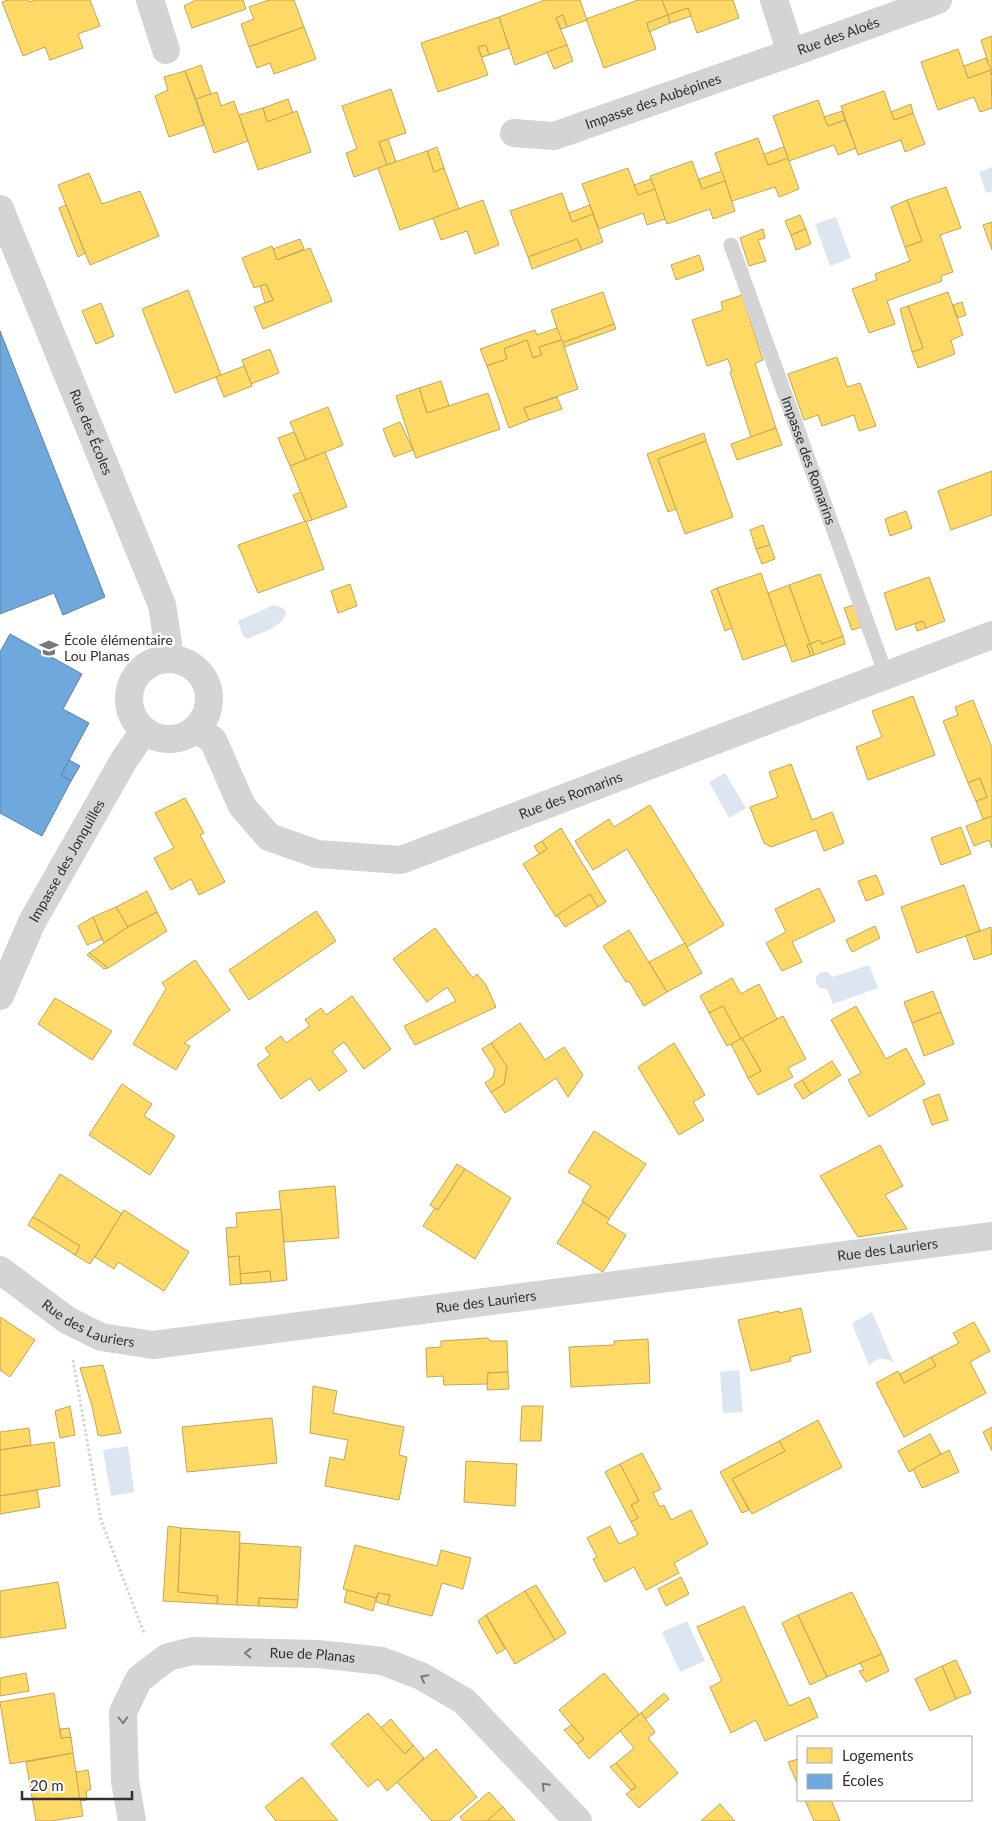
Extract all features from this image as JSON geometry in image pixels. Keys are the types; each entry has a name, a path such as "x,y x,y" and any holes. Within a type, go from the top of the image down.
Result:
{"street":[{"path":"150,0 166,50"},
{"name":"Rue des Aloés","path":"774,0 791,53 938,0"},
{"name":"Impasse des Aubépines","path":"514,133 554,136 791,53"},
{"name":"Rue des Écoles","path":"0,210 162,605 168,644 168,659"},
{"name":"Rue des Romarins","path":"196,729 213,740 242,806 269,837 317,854 401,860 992,635"},
{"path":"168,659 182,661 194,668 204,678 209,691 209,705 205,718 196,729 184,736 170,740 156,737 144,731 135,720 130,707 130,693 134,680 143,669 155,662 168,659"},
{"name":"Impasse des Jonquilles","path":"0,996 32,922 124,760 144,731"},
{"name":"Rue des Lauriers","path":"0,1270 67,1320 101,1337 153,1345 992,1236"},
{"name":"Rue de Planas","path":"132,1821 125,1781 123,1712 139,1679 168,1657 193,1651 318,1654 382,1661 421,1676 464,1702 578,1821"}],"lane":[{"name":"Impasse des Romarins","path":"731,245 886,675"}],"path":[{"path":"67,1320 101,1520 139,1616 155,1667"}],"shaded area":[{"path":"992,167 992,191 986,193 979,172"},
{"path":"836,217 851,258 830,266 815,224"},
{"path":"274,605 283,608 286,613 280,623 247,639 243,636 238,621"},
{"path":"725,773 746,808 729,818 709,782"},
{"path":"869,965 878,988 833,1004 827,989 820,988 816,983 816,977 821,972 828,972 833,977"},
{"path":"872,1312 894,1363 881,1359 869,1366 852,1323"},
{"path":"739,1370 743,1412 723,1413 720,1372"},
{"path":"128,1446 134,1492 111,1496 103,1450"},
{"path":"687,1621 705,1661 680,1672 662,1632"}],"building: Logements":[{"path":"8,0 28,0 29,2 35,0 90,0 100,26 78,34 83,48 50,60 45,47 23,56 2,2"},
{"path":"196,0 243,0 246,9 192,28 184,6"},
{"path":"269,0 294,0 304,27 249,47 241,24 254,19 249,7"},
{"path":"545,0 580,0 587,20 567,27 563,15 556,18 567,45 515,65 499,17"},
{"path":"638,0 662,0 668,15 647,23 656,49 604,68 586,19"},
{"path":"662,0 733,0 739,18 697,33 688,8 668,15"},
{"path":"688,8 691,16 670,23 668,15"},
{"path":"563,15 567,27 561,29 556,18"},
{"path":"668,15 670,23 649,32 647,23"},
{"path":"499,17 509,48 489,55 486,45 478,47 488,75 438,92 421,43"},
{"path":"304,27 316,59 274,74 270,63 257,68 249,47"},
{"path":"992,36 992,75 981,40"},
{"path":"486,45 489,55 482,57 478,47"},
{"path":"567,45 573,61 554,69 547,52"},
{"path":"958,49 968,78 991,70 992,108 980,112 974,97 938,110 921,62"},
{"path":"986,58 991,70 968,78 964,66"},
{"path":"201,65 211,94 196,99 185,71"},
{"path":"185,71 204,125 169,137 155,96 168,90 164,77"},
{"path":"391,89 406,133 379,142 387,165 354,177 346,153 357,149 342,106"},
{"path":"884,91 894,120 913,113 925,144 905,152 901,140 858,155 841,106"},
{"path":"217,92 221,106 234,101 248,141 214,153 196,99"},
{"path":"288,99 293,113 267,122 263,108"},
{"path":"818,100 828,126 845,120 856,148 838,155 834,145 789,161 773,116"},
{"path":"911,104 913,113 894,120 891,112"},
{"path":"263,108 267,122 297,111 311,152 258,170 239,115"},
{"path":"842,111 845,120 828,126 824,117"},
{"path":"758,138 768,165 788,158 799,189 779,197 775,187 732,201 715,153"},
{"path":"388,139 396,162 387,165 379,142"},
{"path":"437,147 444,168 434,172 427,151"},
{"path":"784,147 788,158 768,165 764,154"},
{"path":"427,151 434,172 444,168 459,209 400,230 378,168"},
{"path":"692,161 702,189 725,181 735,211 713,219 710,209 667,224 650,176"},
{"path":"628,168 638,195 655,189 665,219 647,225 643,213 599,229 582,184"},
{"path":"722,171 725,181 702,189 699,179"},
{"path":"89,173 102,204 140,191 159,236 90,265 58,185"},
{"path":"651,179 655,189 638,195 634,185"},
{"path":"946,187 961,228 940,235 953,272 941,276 942,281 887,301 895,324 869,333 852,289 877,280 875,274 910,261 905,247 922,241 907,200"},
{"path":"562,193 572,222 593,214 603,242 582,250 577,239 528,257 510,211"},
{"path":"483,200 499,245 475,254 467,231 441,240 433,218"},
{"path":"907,200 922,241 905,247 891,207"},
{"path":"66,205 85,253 78,257 59,208"},
{"path":"590,205 593,214 572,222 569,213"},
{"path":"800,215 806,229 791,235 785,221"},
{"path":"992,222 992,250 983,225"},
{"path":"763,229 765,238 758,240 766,261 749,266 740,238"},
{"path":"806,229 811,244 796,250 791,235"},
{"path":"300,239 304,249 277,260 273,249"},
{"path":"577,239 582,250 532,269 528,257"},
{"path":"272,246 277,260 310,248 332,301 263,329 254,307 273,300 266,284 254,288 242,258"},
{"path":"699,255 704,270 676,280 671,265"},
{"path":"266,284 273,300 265,303 260,286"},
{"path":"188,290 221,375 175,393 142,309"},
{"path":"603,292 614,324 562,343 551,310"},
{"path":"948,292 963,335 951,340 955,354 918,368 912,352 923,348 908,306"},
{"path":"742,295 763,360 755,363 776,428 751,437 730,372 732,371 728,359 707,366 692,320 723,310 721,302"},
{"path":"962,302 966,315 958,318 953,305"},
{"path":"101,303 114,336 96,344 82,311"},
{"path":"908,306 923,348 912,352 900,309"},
{"path":"614,324 616,329 564,347 562,343"},
{"path":"557,328 562,340 539,347 542,355 533,358 527,340 504,349 507,359 487,366 480,349 535,330 537,335"},
{"path":"527,340 533,358 542,355 539,347 562,340 578,389 524,408 529,420 509,428 487,366 507,359 504,349"},
{"path":"270,349 279,373 251,384 242,360"},
{"path":"837,357 847,387 860,383 876,426 859,431 854,415 822,426 818,415 804,420 788,374"},
{"path":"244,366 252,386 224,397 216,377"},
{"path":"441,381 449,406 427,413 419,388"},
{"path":"419,388 427,413 488,393 500,429 416,458 396,396"},
{"path":"557,397 562,409 529,420 524,408"},
{"path":"328,407 343,445 306,460 290,422"},
{"path":"400,422 413,450 394,457 383,429"},
{"path":"776,428 782,445 737,460 731,444"},
{"path":"294,432 306,460 290,466 278,438"},
{"path":"704,433 706,441 658,459 676,509 668,512 647,454"},
{"path":"706,441 733,517 685,534 658,459"},
{"path":"325,452 347,507 312,520 290,466"},
{"path":"992,471 992,515 951,530 938,491"},
{"path":"301,492 312,520 305,522 293,495"},
{"path":"906,511 912,528 890,536 885,519"},
{"path":"306,521 324,569 258,593 238,545"},
{"path":"763,525 770,545 756,549 750,530"},
{"path":"770,545 775,559 762,564 756,549"},
{"path":"761,573 786,645 743,660 717,588"},
{"path":"820,574 843,636 822,644 820,640 810,644 789,585"},
{"path":"929,577 945,621 926,628 923,621 896,630 884,593"},
{"path":"350,584 357,606 338,613 331,591"},
{"path":"789,585 810,644 807,645 811,656 792,662 768,593"},
{"path":"717,588 732,628 725,631 711,591"},
{"path":"854,605 861,627 852,630 844,608"},
{"path":"923,621 926,628 917,631 915,624"},
{"path":"843,636 845,644 814,655 810,644 820,640 822,644"},
{"path":"810,644 814,655 811,656 807,645"},
{"path":"913,696 935,755 868,780 856,747 882,737 872,711"},
{"path":"973,700 992,748 992,816 983,819 976,801 987,797 980,778 968,783 943,721 958,715 955,707"},
{"path":"791,764 812,820 832,812 844,843 824,851 816,830 771,847 764,843 750,807 778,797 769,772"},
{"path":"980,778 987,797 976,801 968,783"},
{"path":"185,798 204,833 200,835 225,882 199,895 191,879 171,890 154,858 174,848 155,813"},
{"path":"650,805 724,925 687,947 627,849 593,870 575,841 609,819 614,827"},
{"path":"992,816 992,848 989,840 974,846 966,826"},
{"path":"961,827 971,854 941,865 931,838"},
{"path":"561,828 606,902 598,907 590,894 556,917 523,864 547,849 542,841"},
{"path":"542,841 547,849 539,854 534,846"},
{"path":"876,875 884,894 866,901 858,881"},
{"path":"964,885 980,931 917,953 901,907"},
{"path":"819,888 835,921 792,942 802,962 782,971 766,943 786,932 775,909"},
{"path":"147,891 157,912 128,927 116,907"},
{"path":"590,894 598,907 565,927 557,915"},
{"path":"116,907 128,927 104,943 93,917"},
{"path":"316,911 336,941 249,1000 229,970"},
{"path":"157,912 167,931 108,968 89,953 128,927"},
{"path":"93,917 102,939 87,945 78,926"},
{"path":"875,926 880,938 852,952 846,940"},
{"path":"991,927 992,954 974,960 966,936"},
{"path":"435,928 473,978 477,974 486,985 496,1007 415,1045 404,1026 456,1001 447,987 427,1002 393,959"},
{"path":"629,930 667,992 644,1006 629,981 626,982 603,946"},
{"path":"685,943 702,973 667,992 649,962"},
{"path":"89,953 108,968 104,969 87,955"},
{"path":"195,960 230,1010 184,1043 190,1046 176,1070 133,1044 166,989 162,983"},
{"path":"732,978 741,994 759,984 777,1019 741,1039 723,1006 709,1013 700,996"},
{"path":"933,991 941,1012 912,1023 904,1002"},
{"path":"352,996 391,1049 364,1069 344,1042 332,1051 347,1071 319,1091 310,1078 281,1099 257,1065 270,1055 265,1048 281,1036 286,1043 310,1026 305,1020 321,1008 326,1015"},
{"path":"55,998 112,1031 92,1060 38,1024"},
{"path":"723,1006 741,1039 727,1046 709,1013"},
{"path":"856,1006 886,1059 906,1048 925,1084 869,1117 848,1080 861,1073 831,1020"},
{"path":"941,1012 954,1044 924,1056 912,1023"},
{"path":"783,1016 806,1059 788,1068 793,1077 758,1095 748,1078 761,1071 742,1038"},
{"path":"520,1023 545,1060 564,1047 583,1075 568,1097 556,1078 505,1113 491,1092 504,1084 507,1067 491,1043"},
{"path":"742,1038 761,1071 748,1078 731,1044"},
{"path":"491,1043 507,1067 504,1084 491,1092 485,1083 493,1077 495,1069 482,1049"},
{"path":"674,1043 705,1095 693,1102 704,1120 679,1135 638,1067"},
{"path":"832,1061 841,1075 811,1094 802,1080"},
{"path":"802,1080 811,1094 803,1099 794,1085"},
{"path":"122,1084 152,1104 144,1116 175,1136 150,1175 89,1135"},
{"path":"939,1094 948,1120 932,1125 923,1100"},
{"path":"594,1131 646,1164 609,1219 582,1201 591,1186 568,1172"},
{"path":"880,1145 903,1186 885,1195 907,1229 858,1237 820,1176"},
{"path":"457,1164 465,1169 438,1210 430,1205"},
{"path":"465,1169 511,1198 475,1259 423,1226 435,1208 438,1210"},
{"path":"60,1174 122,1214 90,1264 75,1255 80,1246 33,1217"},
{"path":"335,1186 339,1238 284,1242 279,1191"},
{"path":"583,1202 609,1219 607,1223 626,1235 603,1272 557,1243"},
{"path":"281,1209 287,1280 271,1282 270,1271 240,1274 239,1256 228,1257 226,1228 237,1227 236,1213"},
{"path":"124,1210 189,1252 164,1291 118,1262 114,1269 95,1257"},
{"path":"33,1217 80,1246 75,1255 28,1225"},
{"path":"239,1256 241,1284 230,1285 228,1257"},
{"path":"270,1271 271,1282 241,1284 240,1274"},
{"path":"801,1308 811,1352 790,1357 791,1361 751,1371 738,1320"},
{"path":"0,1317 35,1340 10,1377 0,1370"},
{"path":"974,1322 990,1351 970,1362 986,1393 904,1437 876,1383 898,1371 904,1383 936,1366 931,1357 959,1343 953,1333"},
{"path":"488,1338 490,1341 507,1341 508,1372 488,1373 488,1384 444,1385 443,1376 427,1377 426,1348 441,1347 441,1341"},
{"path":"648,1339 650,1383 571,1387 569,1347 614,1345 614,1341"},
{"path":"931,1357 936,1366 904,1383 900,1374"},
{"path":"103,1365 121,1433 101,1436 98,1435 92,1406 80,1368"},
{"path":"508,1372 509,1389 487,1390 488,1373"},
{"path":"313,1386 337,1391 333,1413 404,1427 399,1455 407,1457 399,1500 325,1486 330,1457 344,1460 348,1440 310,1433"},
{"path":"70,1406 75,1435 60,1438 55,1411"},
{"path":"522,1406 543,1406 541,1441 520,1441"},
{"path":"272,1418 277,1463 187,1472 182,1427"},
{"path":"818,1420 842,1467 752,1514 732,1479 785,1451 779,1441"},
{"path":"992,1427 992,1451 983,1432"},
{"path":"29,1428 31,1445 0,1450 0,1432"},
{"path":"930,1434 941,1454 909,1472 898,1451"},
{"path":"779,1441 785,1451 732,1479 749,1510 742,1513 720,1472"},
{"path":"54,1442 60,1486 0,1496 0,1450"},
{"path":"949,1450 959,1472 922,1488 913,1469"},
{"path":"642,1453 661,1489 653,1493 660,1507 664,1505 671,1520 691,1510 708,1544 674,1563 679,1573 646,1590 634,1567 605,1582 593,1559 597,1557 587,1538 610,1526 619,1544 638,1535 631,1522 638,1518 631,1505 639,1501 620,1464"},
{"path":"466,1461 517,1464 515,1506 464,1502"},
{"path":"620,1464 639,1501 631,1505 638,1518 631,1522 605,1472"},
{"path":"37,1490 40,1507 0,1514 0,1496"},
{"path":"168,1526 181,1528 178,1592 218,1596 217,1604 163,1601"},
{"path":"181,1528 240,1532 237,1605 217,1604 218,1596 178,1592"},
{"path":"240,1543 301,1547 298,1600 259,1598 259,1606 237,1605"},
{"path":"355,1545 437,1566 441,1550 471,1558 463,1589 442,1583 432,1616 387,1605 390,1595 378,1593 376,1598 343,1589"},
{"path":"681,1577 689,1594 666,1606 658,1589"},
{"path":"58,1582 66,1628 0,1638 0,1591"},
{"path":"536,1585 566,1633 555,1640 525,1591"},
{"path":"347,1590 376,1598 373,1611 344,1602"},
{"path":"525,1591 555,1640 515,1664 486,1615"},
{"path":"852,1592 882,1654 827,1677 798,1615"},
{"path":"378,1593 390,1595 387,1605 376,1602"},
{"path":"259,1598 298,1600 297,1608 259,1606"},
{"path":"744,1606 789,1706 809,1697 818,1717 765,1741 756,1720 731,1733 710,1687 722,1681 697,1627"},
{"path":"486,1615 505,1649 497,1654 478,1621"},
{"path":"798,1615 827,1677 810,1685 782,1623"},
{"path":"882,1654 889,1671 866,1682 859,1671 864,1670 860,1663"},
{"path":"956,1660 971,1693 956,1699 942,1666"},
{"path":"942,1666 956,1699 930,1711 915,1679"},
{"path":"26,1673 29,1691 0,1696 0,1678"},
{"path":"604,1673 639,1714 589,1759 577,1744 584,1739 559,1710"},
{"path":"54,1693 61,1738 71,1737 73,1753 10,1764 0,1702"},
{"path":"664,1693 669,1699 646,1719 641,1713"},
{"path":"368,1713 405,1754 413,1745 424,1758 387,1791 378,1779 368,1787 331,1744"},
{"path":"641,1713 655,1732 648,1738 678,1773 639,1808 626,1794 636,1787 616,1763 634,1748 620,1731"},
{"path":"391,1719 413,1745 405,1754 381,1728"},
{"path":"572,1725 584,1739 577,1744 564,1730"},
{"path":"69,1728 71,1737 61,1738 60,1729"},
{"path":"436,1749 477,1797 449,1821 432,1821 397,1782"},
{"path":"73,1753 83,1816 51,1821 36,1821 26,1762"},
{"path":"797,1759 797,1783 788,1762"},
{"path":"616,1763 636,1787 631,1790 610,1767"},
{"path":"88,1770 91,1789 86,1791 87,1800 80,1801 76,1772"},
{"path":"302,1777 338,1821 276,1821 265,1807"},
{"path":"489,1792 503,1807 487,1821 463,1821 460,1817"},
{"path":"805,1801 831,1801 840,1821 814,1821"},
{"path":"720,1804 735,1821 701,1821"},
{"path":"503,1807 515,1821 487,1821"}],"building: Écoles":[{"path":"0,331 105,597 63,615 54,593 0,614"},
{"path":"10,634 82,674 63,709 89,723 61,775 71,781 42,836 0,813 0,652"},
{"path":"69,760 80,766 71,781 61,775"}],"place":[{"name":"École élémentaire Lou Planas","path":"49,648"}]}
